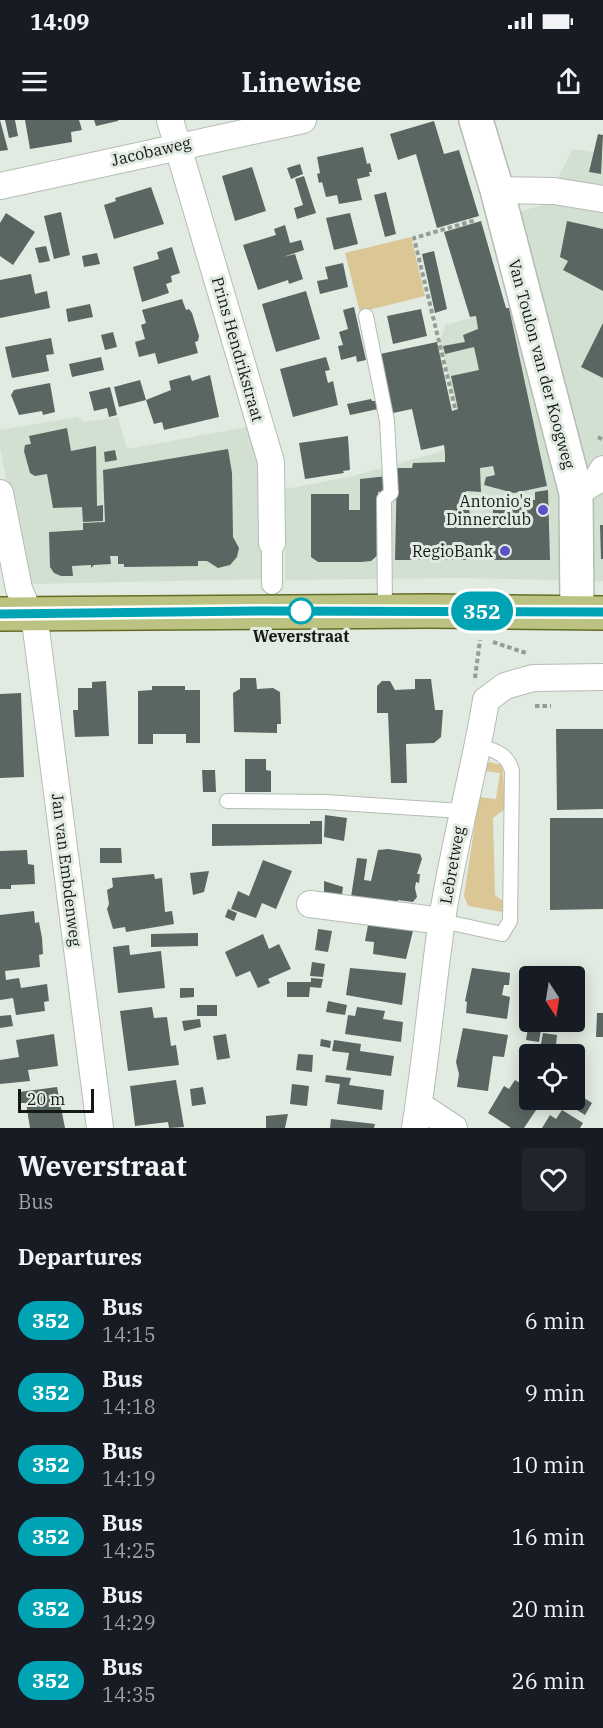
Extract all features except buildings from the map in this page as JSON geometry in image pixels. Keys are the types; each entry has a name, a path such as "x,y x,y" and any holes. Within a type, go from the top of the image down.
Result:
{"main road":[{"path":"15,614 590,612"}],"street":[{"name":"Prins Hendrikstraat","path":"171,120 271,462 272,584"},
{"name":"Jacobaweg","path":"0,186 178,145 303,120"},
{"name":"Van Toulon van der Koogweg","path":"476,120 500,201 576,493 590,612"},
{"path":"500,201 554,190 603,199"},
{"path":"576,493 596,480 603,469"},
{"name":"Jan van Embdenweg","path":"0,493 19,589 15,614 36,629 100,1128"},
{"path":"486,700 505,686 533,678 603,677"},
{"name":"Lebretweg","path":"417,1116 442,921 461,811 478,746 486,700"},
{"path":"310,904 442,921"},
{"path":"417,1116 454,1128"}],"lane":[{"path":"366,316 387,421 391,493 384,499 385,611"},
{"path":"442,921 502,934 510,921 512,771 509,760 501,753 478,746"},
{"path":"227,801 325,802 461,811"}],"path":[{"path":"455,408 414,238 500,201"},
{"path":"598,437 603,440"},
{"path":"481,637 474,684 486,700"}],"shaded area":[{"path":"573,149 603,154 603,581 462,578 285,580 285,489 349,477 464,445 440,342 445,325 518,305 496,218 543,205"},
{"path":"411,237 425,296 360,312 345,253"},
{"path":"77,417 84,422 118,417 127,449 247,427 259,467 263,579 32,584 27,581 0,448 0,430"},
{"path":"490,762 501,765 503,771 505,809 493,818 495,895 504,902 503,912 468,906 464,896 479,797 496,799 500,773 485,771 486,764"}],"bus line":[{"name":"352","path":"0,614 265,611 603,612"}],"place":[{"name":"Antonio's Dinnerclub","path":"543,510"},
{"name":"RegioBank","path":"505,551"},
{"name":"Weverstraat","path":"301,611"}]}
